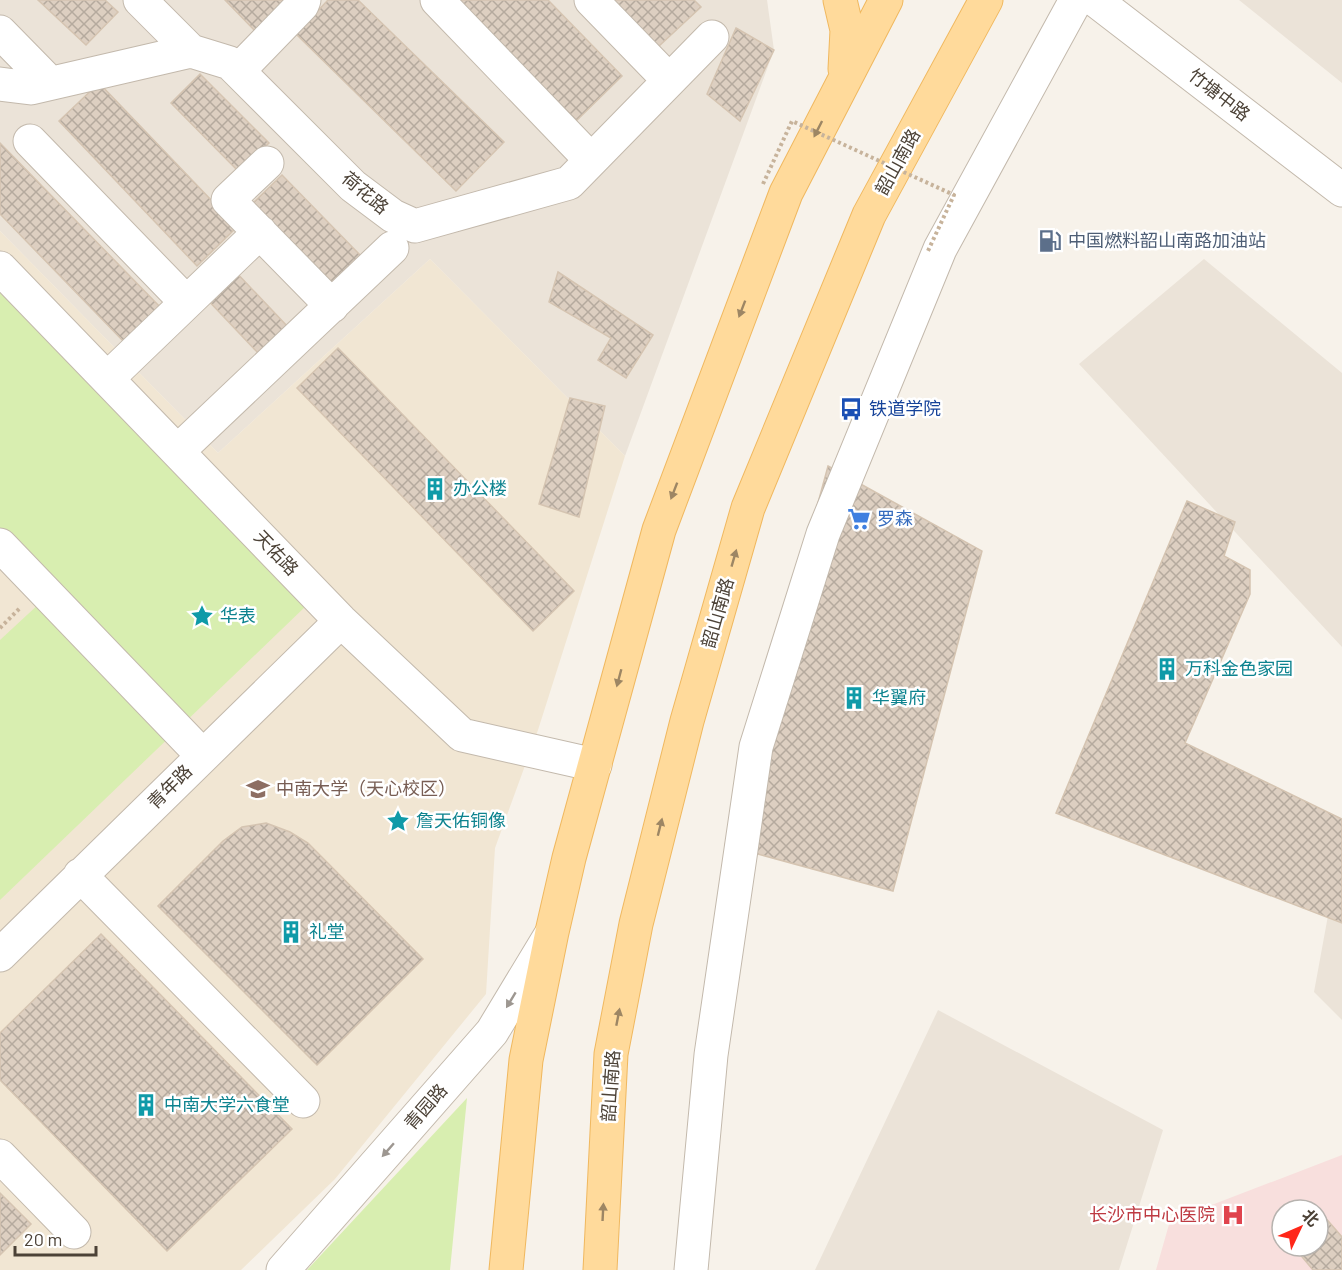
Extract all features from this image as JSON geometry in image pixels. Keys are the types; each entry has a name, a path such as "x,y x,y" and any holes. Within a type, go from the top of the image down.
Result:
{"main road":[{"path":"840,0 847,30 844,77"},
{"path":"506,1270 526,1060 552,932 659,530 786,194 844,77 886,0"},
{"name":"韶山南路","path":"600,1270 611,1054 636,924 687,721 748,508 869,215 986,0"}],"street":[{"path":"140,0 191,51"},
{"path":"238,71 302,5 304,0"},
{"path":"437,0 591,160"},
{"path":"591,0 660,71"},
{"path":"691,1270 711,1055 756,747 823,534 940,249 1076,0"},
{"name":"竹塘中路","path":"1095,0 1342,190"},
{"path":"0,32 50,83"},
{"name":"荷花路","path":"0,84 32,88 191,51 230,63 353,186 393,216 415,226 568,183 712,37"},
{"path":"30,141 186,302"},
{"path":"267,163 228,200 332,306"},
{"path":"108,378 260,232"},
{"path":"178,451 392,248"},
{"name":"天佑路","path":"0,268 342,621 462,735 595,765"},
{"path":"0,545 202,755"},
{"name":"青年路","path":"0,954 342,621"},
{"path":"80,876 303,1101"},
{"name":"青园路","path":"283,1270 492,1032 552,932"},
{"path":"0,1156 74,1232"}],"path":[{"path":"763,184 792,120 954,195 927,253"}],"shaded area":[{"path":"0,0 767,0 774,50 625,456 430,259 218,453 0,231"},
{"path":"1239,0 1342,0 1342,83"},
{"name":"中南大学（天心校区）","path":"0,231 218,453 430,259 625,456 538,730 495,848 486,994 335,1179 241,1270 0,1270"},
{"path":"1204,259 1342,373 1342,647 1079,364"},
{"path":"1342,839 1342,1020 1314,992"},
{"path":"938,1010 1163,1130 1119,1270 815,1270"},
{"name":"长沙市中心医院","path":"1342,1155 1342,1270 1156,1270 1170,1221"}],"green space":[{"path":"0,290 307,605 0,900 0,640 41,602 0,560"},
{"path":"467,1098 450,1270 307,1270"}],"building":[{"path":"38,0 105,0 118,12 86,45"},
{"path":"225,0 290,0 257,33"},
{"path":"328,0 358,0 504,142 456,191 296,34"},
{"path":"450,0 548,0 622,76 572,125"},
{"path":"612,0 694,0 701,7 658,47"},
{"path":"736,28 774,50 740,121 707,94"},
{"path":"200,74 269,143 239,172 171,103"},
{"path":"99,83 237,227 197,266 59,121"},
{"path":"0,143 162,309 126,344 0,214"},
{"path":"282,175 362,257 332,287 252,204"},
{"path":"233,269 288,327 259,354 204,296"},
{"path":"558,272 653,335 626,378 598,360 611,338 549,302"},
{"name":"办公楼","path":"338,348 574,591 533,631 297,388"},
{"path":"570,398 605,406 579,517 539,504"},
{"name":"华翼府","path":"828,466 982,551 893,891 725,845"},
{"name":"万科金色家园","path":"1187,501 1235,522 1224,556 1250,570 1250,594 1185,743 1342,819 1342,923 1056,813"},
{"name":"礼堂","path":"266,823 290,832 308,843 423,959 317,1065 158,906 223,841 242,827"},
{"name":"中南大学六食堂","path":"101,934 292,1129 167,1251 0,1080 0,1033"},
{"path":"0,1193 31,1224 0,1255"},
{"path":"1330,1223 1342,1237 1342,1270 1313,1270 1303,1258 1330,1258"}],"place":[{"name":"中国燃料韶山南路加油站","path":"1050,241"},
{"name":"铁道学院","path":"851,409"},
{"name":"办公楼","path":"435,489"},
{"name":"罗森","path":"859,519"},
{"name":"华表","path":"202,616"},
{"name":"万科金色家园","path":"1167,669"},
{"name":"华翼府","path":"854,698"},
{"name":"中南大学（天心校区）","path":"258,789"},
{"name":"詹天佑铜像","path":"398,821"},
{"name":"礼堂","path":"291,932"},
{"name":"中南大学六食堂","path":"146,1105"},
{"name":"长沙市中心医院","path":"1233,1215"}]}
